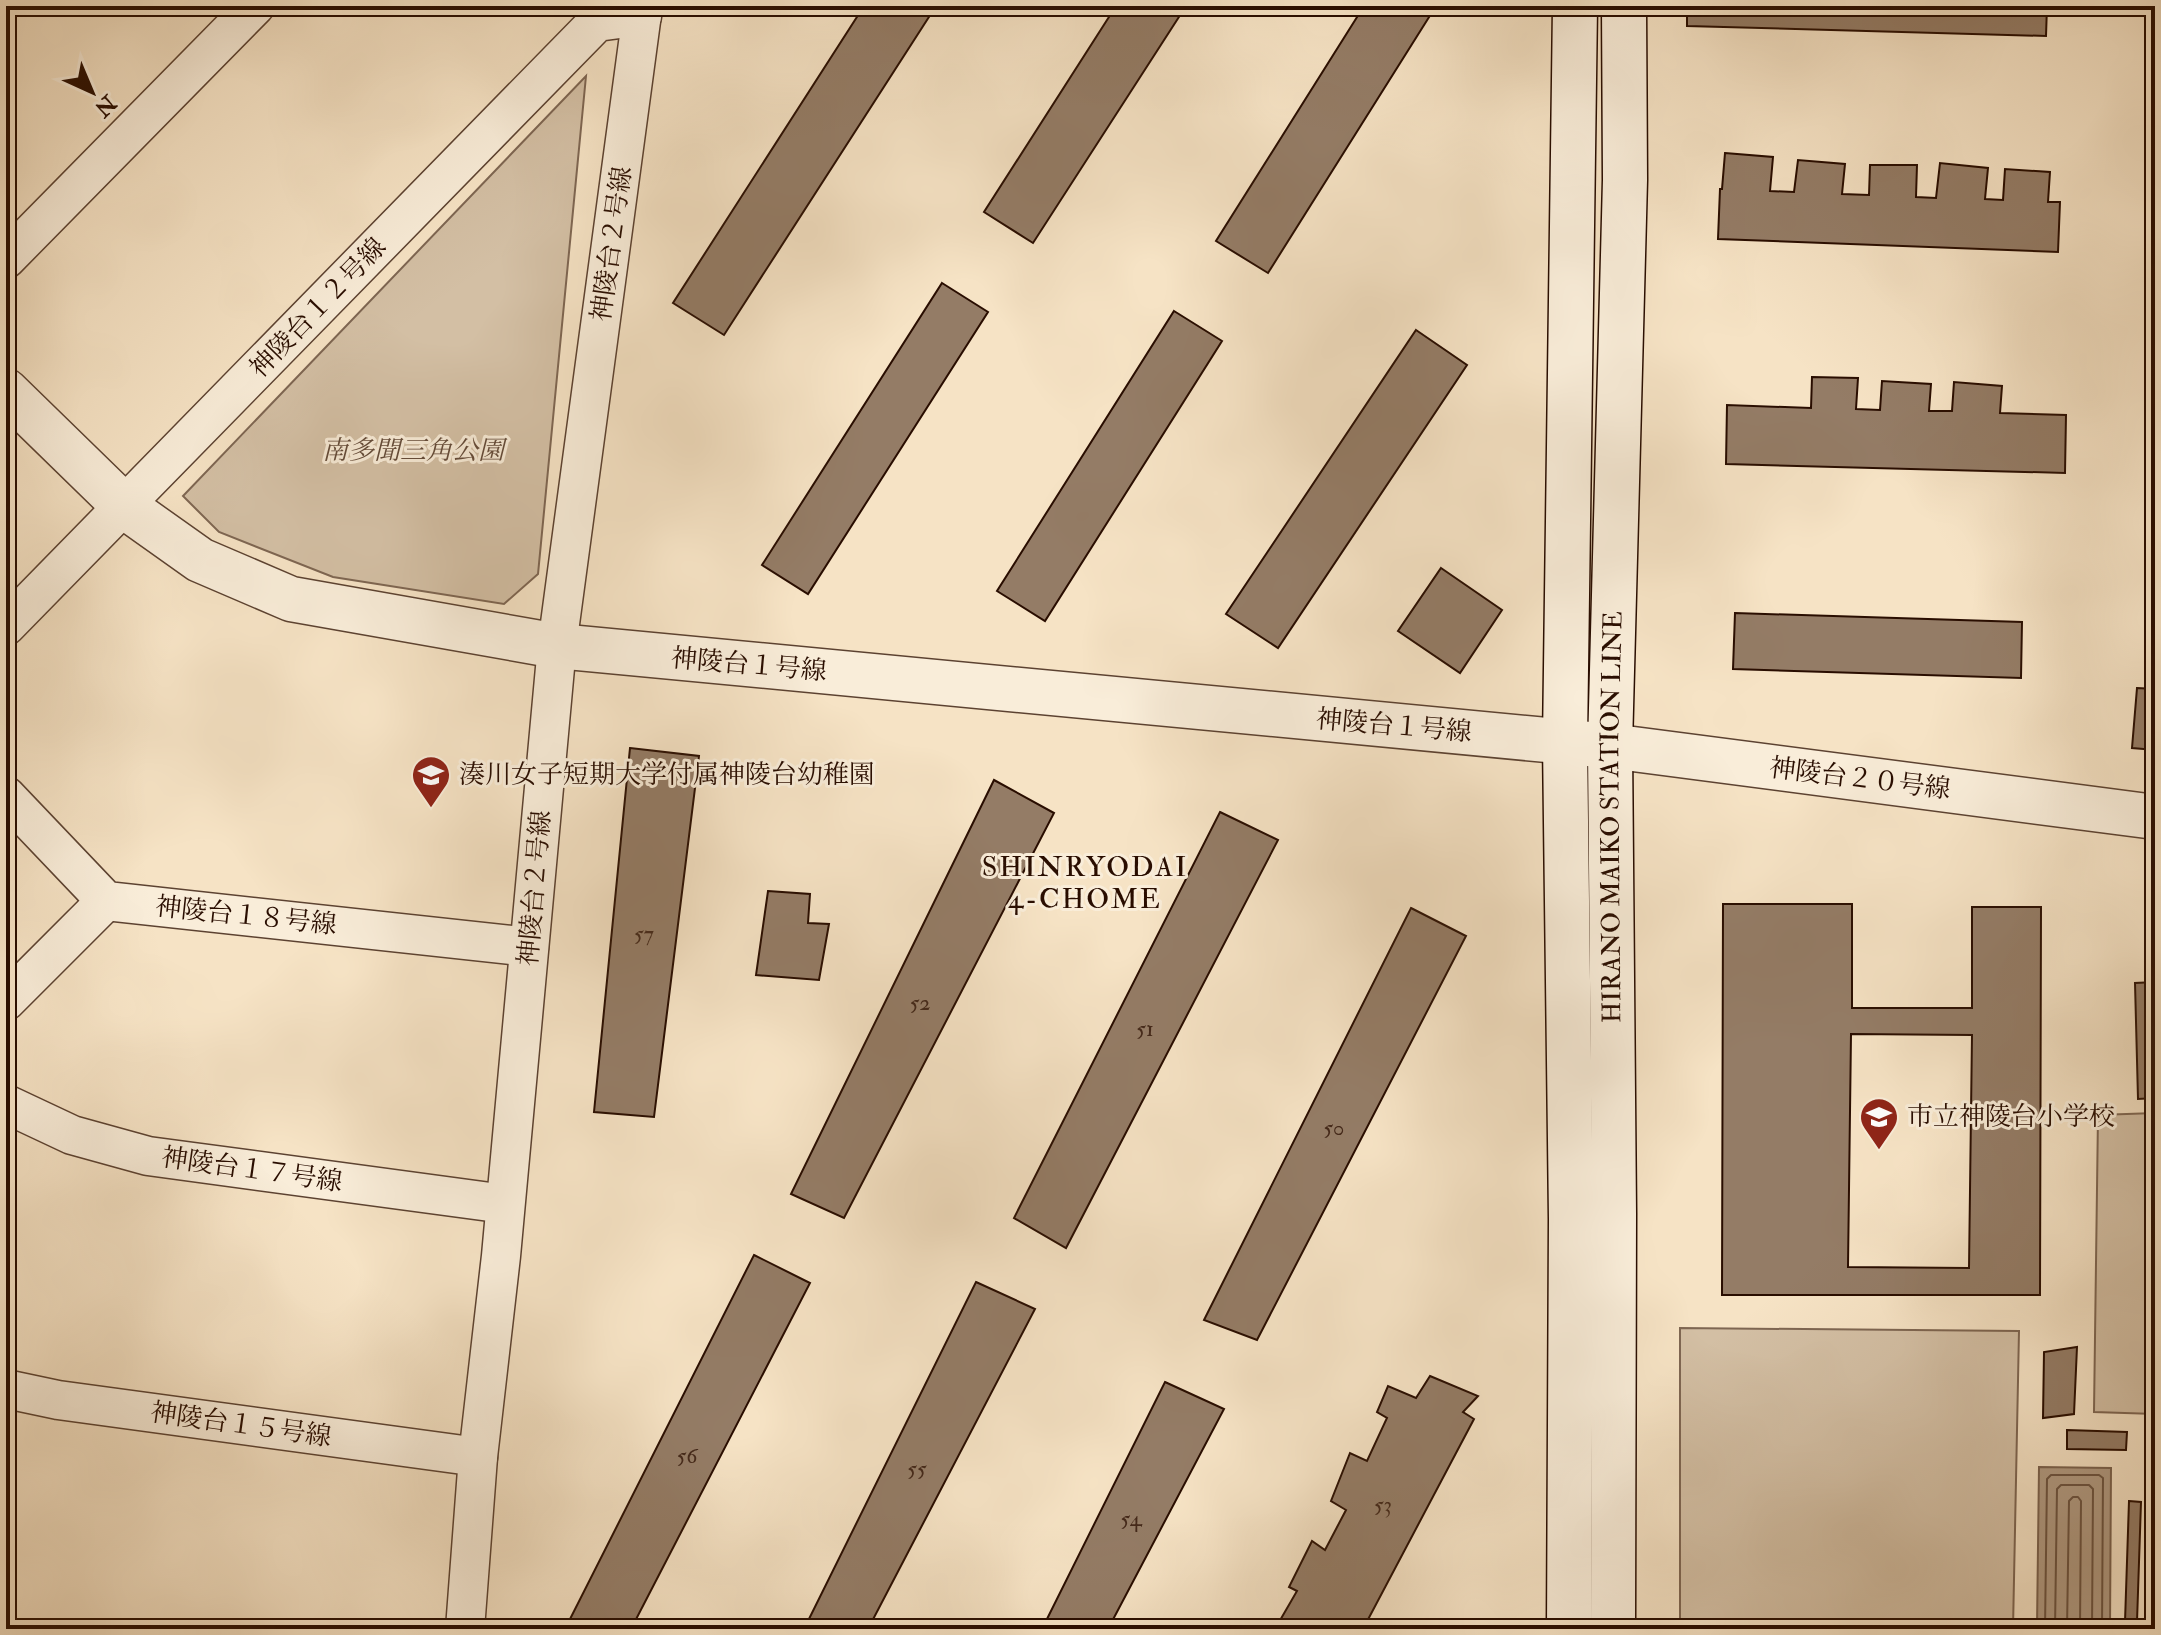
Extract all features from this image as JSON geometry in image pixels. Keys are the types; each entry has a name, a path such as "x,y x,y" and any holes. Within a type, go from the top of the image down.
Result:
{"main road":[{"name":"HIRANO MAIKO STATION LINE","path":"1569,1629 1571,1219 1565,742 1575,6"},
{"name":"HIRANO MAIKO STATION LINE","path":"1613,1629 1614,1198 1610,746 1625,180 1624,6"},
{"name":"神陵台１号線","path":"6,391 124,506 200,560 291,599 557,646 1565,742"},
{"name":"神陵台２０号線","path":"1565,742 2155,817"}],"street":[{"path":"6,259 255,6"},
{"name":"神陵台１２号線","path":"6,626 597,22 643,11"},
{"name":"神陵台２号線","path":"465,1629 478,1457 557,646 643,11"},
{"path":"6,796 106,901 6,1001"},
{"name":"神陵台１８号線","path":"106,901 529,947"},
{"name":"神陵台１７号線","path":"6,1104 72,1135 148,1156 505,1204"},
{"name":"神陵台１５号線","path":"6,1389 58,1400 478,1457"}],"green space":[{"name":"南多聞三角公園","path":"586,76 538,574 504,604 333,577 219,532 183,496"},
{"path":"2155,1113 2155,1414 2094,1412 2098,1115"},
{"path":"1680,1328 2019,1331 2013,1629 1680,1629"}],"water":[{"path":"2039,1467 2111,1468 2110,1628 2037,1627"}],"building":[{"path":"864,6 936,6 724,335 673,303"},
{"path":"1116,6 1186,6 1033,243 984,212"},
{"path":"1364,6 1436,6 1268,273 1216,241"},
{"path":"1687,6 2047,6 2046,36 1687,26"},
{"path":"1725,153 1773,157 1770,191 1794,192 1798,160 1845,164 1842,194 1869,195 1870,165 1917,165 1916,197 1936,198 1940,163 1988,168 1985,199 2003,200 2005,169 2050,172 2048,202 2060,202 2058,252 1718,239"},
{"path":"942,283 988,312 808,594 762,565"},
{"path":"1174,311 1222,341 1045,621 997,591"},
{"path":"1416,330 1467,365 1278,648 1226,614"},
{"path":"1812,377 1858,378 1856,409 1880,410 1882,381 1931,384 1929,411 1952,411 1954,382 2002,386 2000,413 2066,415 2065,473 1726,464 1727,405 1811,408"},
{"path":"1441,568 1502,610 1460,673 1398,631"},
{"path":"1735,613 2022,622 2021,678 1733,669"},
{"path":"2137,688 2155,689 2155,750 2132,748"},
{"path":"630,748 699,756 654,1117 594,1112"},
{"path":"994,780 1054,813 844,1218 791,1194"},
{"path":"1220,812 1278,840 1066,1248 1014,1218"},
{"path":"768,891 810,894 808,923 829,924 819,980 756,975"},
{"path":"1723,904 1852,904 1852,1008 1972,1008 1972,907 2041,907 2040,1295 1722,1295","holes":["1851,1034 1972,1035 1969,1268 1848,1267"]},
{"path":"1411,908 1466,936 1257,1340 1204,1320"},
{"path":"2155,982 2155,1098 2138,1099 2135,983"},
{"path":"754,1255 810,1283 631,1629 565,1629"},
{"path":"976,1282 1035,1309 868,1629 804,1629"},
{"path":"2077,1347 2074,1414 2043,1418 2044,1352"},
{"path":"1430,1376 1478,1396 1463,1412 1474,1419 1363,1629 1275,1629 1297,1591 1289,1587 1312,1541 1325,1550 1346,1510 1331,1501 1350,1453 1367,1461 1387,1418 1377,1412 1388,1386 1416,1398"},
{"path":"1165,1382 1224,1409 1108,1629 1042,1629"},
{"path":"2067,1430 2127,1432 2126,1450 2067,1449"},
{"path":"2129,1501 2141,1502 2137,1622 2125,1622"}],"place":[{"name":"湊川女子短期大学付属神陵台幼稚園","path":"431,809"},
{"name":"市立神陵台小学校","path":"1879,1151"}],"district":[{"name":"SHINRYODAI 4-CHOME","path":"1085,883"}]}
